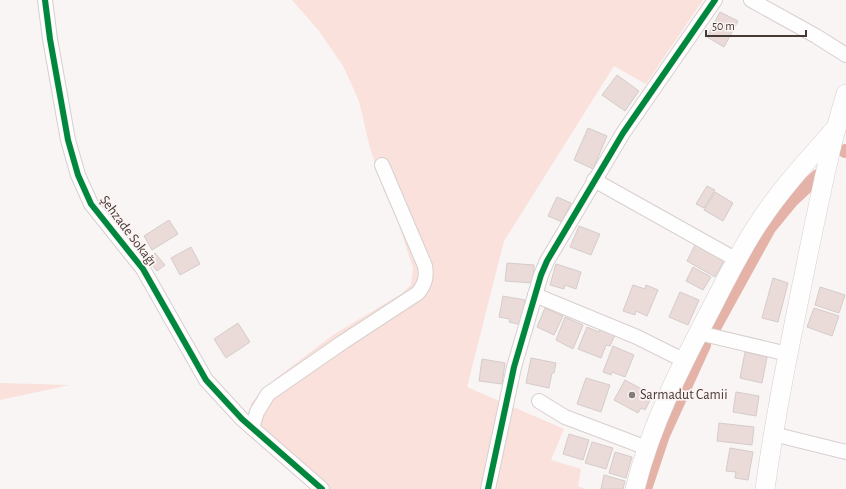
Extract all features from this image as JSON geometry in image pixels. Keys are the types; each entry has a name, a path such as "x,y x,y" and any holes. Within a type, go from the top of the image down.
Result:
{"street":[{"name":"Şehzade Sokağı","path":"45,0 50,39 68,140 84,190 99,215 143,269 206,380 232,410 322,489"},
{"path":"751,0 816,36 846,55"},
{"path":"488,489 514,367 541,275 547,261 623,133 709,2"},
{"path":"765,489 773,434 788,354 835,129 846,94"},
{"path":"634,489 647,448 685,361 698,333 737,260 771,205 835,129"},
{"path":"252,428 257,412 268,394 343,342 418,293 424,284 427,275 426,266 382,165"},
{"path":"594,180 737,260"},
{"path":"535,295 637,337 685,361"},
{"path":"698,333 788,354"},
{"path":"539,401 548,408 565,417 647,448"},
{"path":"773,434 846,452"}],"shaded area":[{"path":"292,0 703,0 646,84 614,66 504,241 467,387 564,429 551,460 581,469 578,486 586,489 310,489 249,417 251,403 275,379 333,335 401,294 411,285 413,268 398,222 382,186 369,144 359,101 343,66 319,31"},
{"path":"0,383 70,385 0,400"}],"building":[{"path":"720,12 738,21 724,47 707,37"},
{"path":"617,75 639,91 625,111 602,95"},
{"path":"588,128 607,136 593,169 574,160"},
{"path":"707,186 715,190 704,208 696,204"},
{"path":"715,192 733,203 723,221 704,210"},
{"path":"557,197 571,203 562,222 548,216"},
{"path":"169,220 178,234 152,250 144,236"},
{"path":"579,226 600,234 591,255 570,247"},
{"path":"696,243 725,259 715,277 687,261"},
{"path":"191,247 200,264 180,275 171,258"},
{"path":"155,253 165,265 157,271 148,260"},
{"path":"507,263 534,265 533,283 505,281"},
{"path":"556,264 581,272 576,289 565,285 564,289 550,285"},
{"path":"693,267 711,277 703,290 686,281"},
{"path":"773,278 788,283 778,322 762,318"},
{"path":"633,285 645,289 646,285 658,290 647,316 636,311 635,315 623,311"},
{"path":"820,287 845,295 839,313 815,305"},
{"path":"680,292 699,300 688,325 669,317"},
{"path":"503,296 525,300 524,308 526,308 522,325 509,322 510,319 499,317"},
{"path":"545,308 563,316 554,335 537,327"},
{"path":"814,308 839,316 832,336 807,327"},
{"path":"565,317 583,325 573,349 556,340"},
{"path":"238,323 250,342 226,358 214,339"},
{"path":"587,327 599,332 600,329 615,335 610,346 606,345 601,358 578,349"},
{"path":"613,346 634,355 625,377 612,372 611,375 603,372"},
{"path":"745,352 767,357 762,383 740,378"},
{"path":"531,358 556,363 549,388 526,383"},
{"path":"482,359 505,363 502,384 479,381"},
{"path":"586,378 610,385 601,412 577,404"},
{"name":"Sarmadut Camii","path":"625,380 649,393 646,398 650,400 645,410 641,408 638,413 614,400"},
{"path":"736,392 759,396 756,416 733,412"},
{"path":"719,423 754,427 752,445 717,441"},
{"path":"569,434 589,440 583,460 563,454"},
{"path":"592,442 613,448 606,469 585,463"},
{"path":"730,448 753,452 748,480 735,478 736,472 726,471"},
{"path":"615,452 632,457 626,478 609,473"},
{"path":"604,475 625,481 623,489 601,489"}],"waterway":[{"path":"715,326 769,228 792,200 818,176"},
{"path":"645,489 663,435 704,345"}],"cycle path":[{"path":"45,0 50,39 68,140 78,175 91,204 143,269 206,380 242,419 322,489"},
{"path":"488,489 514,367 541,275 547,261 623,133 715,0"}],"place":[{"name":"Sarmadut Camii","path":"632,395"}]}
